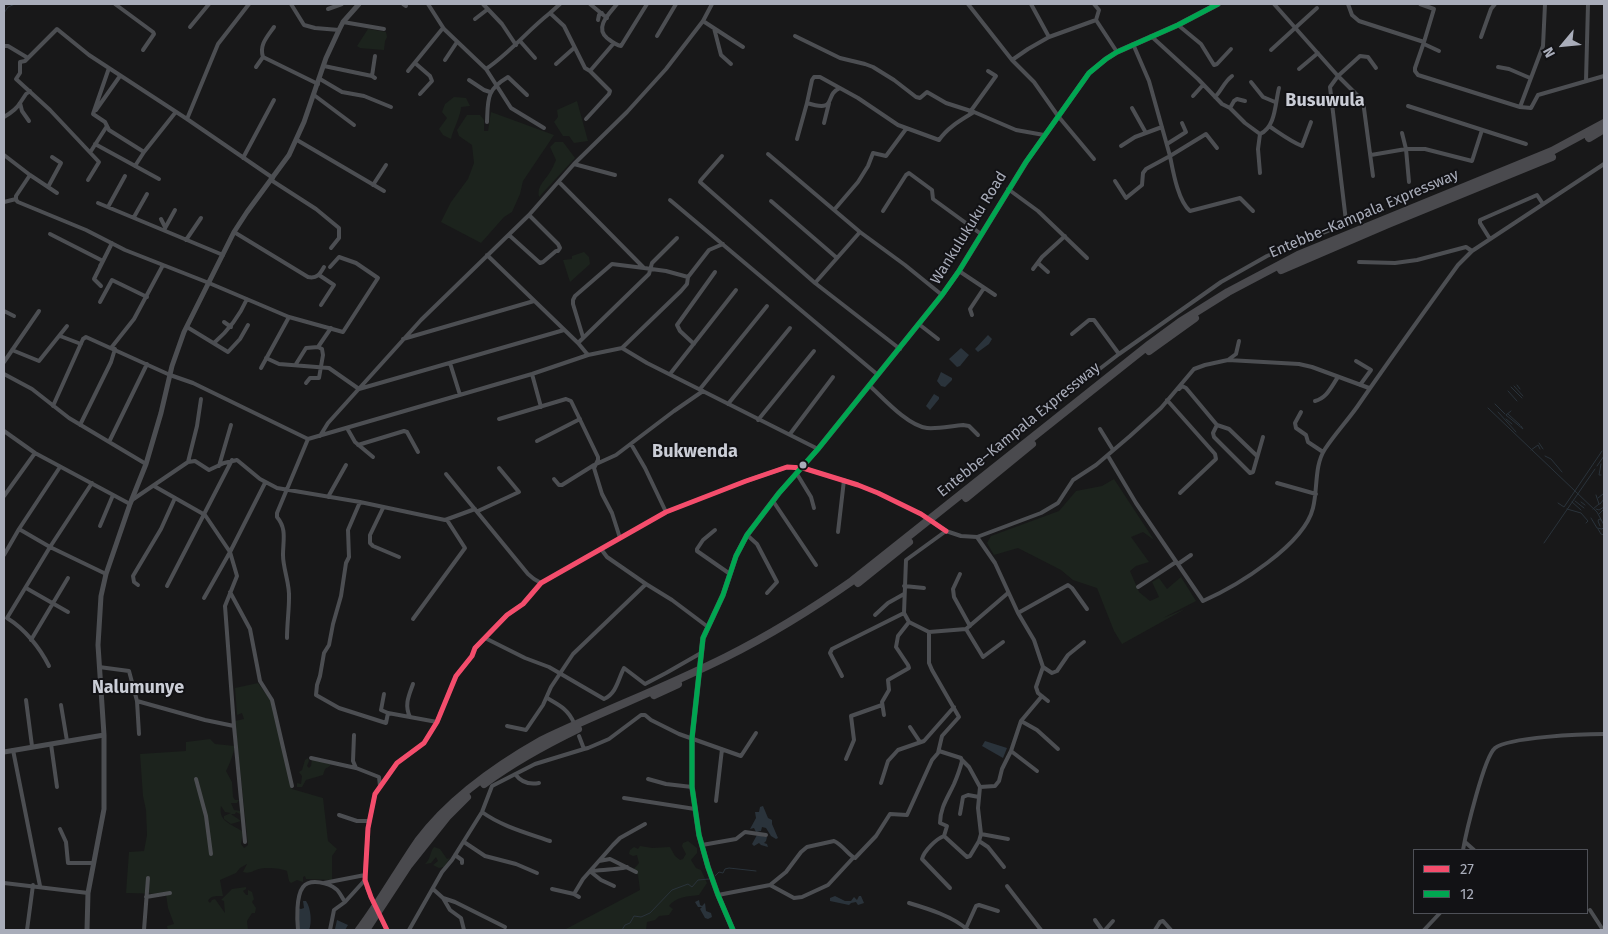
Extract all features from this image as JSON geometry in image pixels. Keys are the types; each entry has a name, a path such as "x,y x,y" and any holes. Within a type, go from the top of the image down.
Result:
{"highway":[{"name":"Entebbe–Kampala Expressway","path":"359,930 419,840 457,799 490,773 542,740 723,658 816,606 858,576 1106,378 1180,322 1228,292 1298,256 1552,151 1604,123"},
{"name":"Entebbe–Kampala Expressway","path":"366,930 408,866 429,838 465,799 487,782 540,748 735,658 815,612 881,566 1104,386 1189,322 1270,275 1379,227 1554,156 1604,129"}],"main road":[{"name":"Wankulukuku Road","path":"733,930 718,896 702,845 692,787 692,738 704,638 723,595 741,544 773,501 803,468 920,325 959,271 1008,189 1044,134 1090,73 1117,52 1178,25 1208,6 1218,4"}],"street":[{"path":"115,4 153,32 154,34 143,50"},
{"path":"190,27 209,4"},
{"path":"187,120 218,44 250,4"},
{"path":"292,4 304,24 316,28 339,30"},
{"path":"428,4 443,28 486,69 511,108 544,128"},
{"path":"483,4 502,24 516,45"},
{"path":"486,69 509,52 542,18 560,4"},
{"path":"590,4 607,18"},
{"path":"598,9 601,4"},
{"path":"617,4 602,27 602,34 620,46 646,4"},
{"path":"656,36 676,4"},
{"path":"319,436 328,423 403,339 529,215 574,164 666,69 703,21 712,4"},
{"path":"968,4 1012,60 1034,82 1058,116 1094,159"},
{"path":"1031,4 1049,37"},
{"path":"1094,4 1099,10 1096,20 1117,52"},
{"path":"1274,4 1364,103 1374,176"},
{"path":"1348,4 1352,15 1359,21 1424,43 1439,51"},
{"path":"1420,4 1434,10 1415,68 1418,75 1520,107 1531,108 1538,95 1604,76"},
{"path":"1481,37 1491,9 1495,4"},
{"path":"1520,107 1543,46 1545,4"},
{"path":"1586,81 1588,4"},
{"path":"87,930 88,893 104,810 104,735 99,667 99,614 106,574 146,464 170,375 187,327 234,232 297,140 339,30 356,5"},
{"path":"1271,50 1318,8"},
{"path":"476,19 488,9"},
{"path":"550,13 564,26 584,68 590,71 610,91 586,119"},
{"path":"598,20 602,13"},
{"path":"1012,60 1049,37 1096,20"},
{"path":"703,21 743,47"},
{"path":"343,22 384,29"},
{"path":"1178,25 1201,44 1214,65 1231,49"},
{"path":"274,27 261,50 263,57 342,92 364,96 391,108"},
{"path":"408,71 439,36 443,28"},
{"path":"714,28 721,55 731,64"},
{"path":"88,180 100,162 16,79 20,73 20,62 25,61 57,29 120,76 316,209 339,228 339,238 331,248"},
{"path":"795,36 840,58 873,67 916,97 920,98 927,92 946,104 972,112 1016,130 1044,134"},
{"path":"1151,36 1222,104 1230,108 1260,134"},
{"path":"520,41 535,58"},
{"path":"445,60 458,42"},
{"path":"590,71 614,43"},
{"path":"1132,44 1150,81 1176,181 1187,209 1190,211 1240,198 1253,211"},
{"path":"4,46 8,46 28,58"},
{"path":"556,64 574,48"},
{"path":"1299,69 1318,53"},
{"path":"1054,404 1119,354 1221,282 1267,256 1345,224 1345,199 1330,87 1338,76 1360,56 1364,55 1372,60 1376,68"},
{"path":"324,66 373,77 375,56"},
{"path":"256,67 263,57"},
{"path":"416,64 430,76 432,81 420,94"},
{"path":"1498,67 1509,69 1530,78"},
{"path":"93,114 109,68"},
{"path":"797,139 814,77 820,77 840,88 906,129 939,140 944,133 972,112 996,76 988,71"},
{"path":"93,114 120,76"},
{"path":"1215,97 1220,92 1223,84 1232,76"},
{"path":"487,122 488,98 490,92 497,84 508,77 527,95"},
{"path":"469,80 490,92"},
{"path":"1251,82 1263,97 1275,102"},
{"path":"1194,96 1203,85"},
{"path":"824,123 834,91 840,88"},
{"path":"1260,173 1258,149 1260,134 1270,126 1275,112 1275,102 1279,88"},
{"path":"4,117 15,110 30,91"},
{"path":"314,95 354,125"},
{"path":"1230,108 1237,99 1245,101"},
{"path":"243,158 274,100"},
{"path":"20,103 22,111 29,121"},
{"path":"807,103 822,106 829,103"},
{"path":"1408,106 1526,144"},
{"path":"1132,108 1146,132"},
{"path":"135,166 175,113"},
{"path":"93,114 105,122 111,131 144,152"},
{"path":"1270,126 1282,133 1289,141 1302,146 1311,122"},
{"path":"1166,144 1186,132 1182,123"},
{"path":"91,151 107,126"},
{"path":"1121,146 1146,132 1162,127"},
{"path":"834,210 858,182 873,154 886,156 906,129"},
{"path":"1371,155 1425,149 1472,161 1482,130"},
{"path":"1402,132 1409,182"},
{"path":"1115,181 1126,198 1142,185 1143,173 1146,169 1206,134 1216,148"},
{"path":"297,140 384,191"},
{"path":"95,144 159,179"},
{"path":"768,154 860,232 906,265 942,295"},
{"path":"4,155 30,176 57,193"},
{"path":"722,156 700,182 815,283 900,349"},
{"path":"48,187 61,163 52,157"},
{"path":"574,164 616,176"},
{"path":"1108,456 1136,503 1203,601 1219,594 1246,578 1297,536 1311,516 1316,494 1318,462 1323,452 1356,409 1369,388 1458,265 1472,251 1604,164"},
{"path":"373,185 386,165"},
{"path":"883,211 907,173 909,173 932,190 933,199 981,234"},
{"path":"16,199 16,196 30,176"},
{"path":"108,207 126,176"},
{"path":"559,182 644,268"},
{"path":"1008,189 1031,205 1087,258"},
{"path":"134,217 147,194"},
{"path":"1490,239 1480,220 1537,195 1543,204"},
{"path":"4,202 16,199 20,203 112,243 289,317 343,332 378,278 356,263 339,257 330,267"},
{"path":"670,200 878,375"},
{"path":"771,201 836,258"},
{"path":"98,203 164,228 186,240 223,255"},
{"path":"164,228 175,210"},
{"path":"509,235 540,263 558,251 560,248 558,244 529,215"},
{"path":"186,240 201,218"},
{"path":"161,219 164,228"},
{"path":"234,232 308,277 314,278 319,275 324,267"},
{"path":"815,283 860,232"},
{"path":"50,234 103,261"},
{"path":"1034,268 1065,236"},
{"path":"578,343 645,278 652,263 677,238"},
{"path":"101,286 94,279 112,243"},
{"path":"53,406 83,339 88,337 170,375 193,383 308,439 532,374 588,355 622,348 681,291 687,284 688,277 709,250 723,244"},
{"path":"1359,262 1395,263 1417,260 1466,247 1472,251"},
{"path":"487,255 588,355"},
{"path":"100,266 103,261"},
{"path":"1038,263 1048,272"},
{"path":"583,337 572,300 612,264 688,277"},
{"path":"80,425 111,362 113,348 134,319 163,265"},
{"path":"959,271 994,295"},
{"path":"694,344 680,331 677,325 715,272"},
{"path":"319,275 334,285 321,304"},
{"path":"100,302 112,280 147,297"},
{"path":"972,315 970,309 984,288"},
{"path":"670,374 736,290"},
{"path":"214,343 240,316 247,299"},
{"path":"403,339 534,301"},
{"path":"554,479 560,485 594,465 616,455 702,390 767,306"},
{"path":"4,311 14,316"},
{"path":"4,362 39,311"},
{"path":"261,368 289,317"},
{"path":"1072,334 1089,320 1094,320 1119,354"},
{"path":"224,322 231,327"},
{"path":"187,327 227,352 240,339 248,324"},
{"path":"920,325 938,339"},
{"path":"12,350 40,361 67,326"},
{"path":"318,347 331,328"},
{"path":"728,404 790,328"},
{"path":"359,389 564,330"},
{"path":"60,336 81,344"},
{"path":"1228,360 1236,354 1239,341"},
{"path":"296,364 306,348 322,348 319,378 310,378 306,382"},
{"path":"622,348 758,420 818,449"},
{"path":"758,420 814,351"},
{"path":"266,358 279,364 329,368 359,389"},
{"path":"386,930 371,897 365,878 369,821 375,794 380,786 397,762 424,743 437,722 456,676 476,648 507,615 523,604 541,583 666,512 767,473 787,467 803,468 844,480 878,493 921,514 946,531 961,536 977,537 1041,513 1058,503 1074,480 1108,456 1130,436 1167,400 1194,369 1228,360 1306,366 1369,388"},
{"path":"1356,361 1371,370 1360,385"},
{"path":"450,363 460,395"},
{"path":"109,442 147,364"},
{"path":"4,374 29,387 65,416 146,464"},
{"path":"532,374 541,406"},
{"path":"1315,401 1323,399 1338,377"},
{"path":"790,434 833,378"},
{"path":"870,386 907,419 917,425 926,428 962,425 973,429 978,434"},
{"path":"1176,389 1182,386 1186,388 1217,425 1229,429 1257,456"},
{"path":"188,462 197,426 201,399"},
{"path":"499,419 569,399 598,456 598,460 594,465"},
{"path":"1167,400 1207,443 1215,454 1216,459 1180,494"},
{"path":"1301,412 1295,423 1296,428 1306,435 1311,444 1323,452"},
{"path":"537,441 580,418"},
{"path":"219,466 231,425"},
{"path":"1217,425 1213,433 1214,437 1250,473 1253,472 1263,437"},
{"path":"347,428 358,445 373,457"},
{"path":"1100,429 1113,450"},
{"path":"358,445 404,431 407,432 418,452"},
{"path":"4,433 34,453 131,502"},
{"path":"287,638 289,597 283,555 285,534 277,517 286,489 308,439"},
{"path":"630,444 645,468 666,512"},
{"path":"4,496 34,453"},
{"path":"131,502 188,462 195,461 209,470 232,460 239,461 272,486 446,520 519,492 499,468"},
{"path":"167,586 232,460"},
{"path":"328,497 346,465"},
{"path":"594,465 602,494 612,513 620,538"},
{"path":"4,554 60,467"},
{"path":"446,474 528,574 541,583"},
{"path":"797,474 814,508"},
{"path":"838,532 844,480"},
{"path":"49,666 44,655 31,640 18,626 7,618 92,483"},
{"path":"204,598 266,483"},
{"path":"1278,483 1316,494"},
{"path":"154,486 205,514 230,552 237,576 224,606 245,842"},
{"path":"100,526 113,494"},
{"path":"138,585 134,582 132,576 161,529 175,498"},
{"path":"773,501 816,565"},
{"path":"360,502 348,530 349,557 346,563 341,596 329,645 324,653 316,695 339,708 386,723 388,713"},
{"path":"255,503 261,506"},
{"path":"383,508 370,535 370,543 399,557"},
{"path":"413,618 465,548 446,520"},
{"path":"19,529 50,547 106,574"},
{"path":"715,530 699,544 697,549 730,574"},
{"path":"946,531 906,559 904,613 909,622 929,632 968,628 1008,592"},
{"path":"747,535 757,544 777,582 767,593"},
{"path":"977,537 995,564 1018,614 1034,640 1043,667 1036,687 1038,693 1048,701"},
{"path":"601,549 607,557 672,600 708,627"},
{"path":"1138,587 1191,555"},
{"path":"960,574 953,589 954,597 983,657 1003,642"},
{"path":"31,640 68,578"},
{"path":"507,726 526,730 543,705 559,673 573,654 646,584"},
{"path":"1018,614 1068,585 1087,609"},
{"path":"904,586 924,588"},
{"path":"26,588 68,612"},
{"path":"230,592 250,629 260,681 272,700 292,786"},
{"path":"875,615 888,603 904,594"},
{"path":"842,676 830,653 832,649 904,613"},
{"path":"884,715 882,701 890,690 888,680 909,668 896,647 898,636 909,622"},
{"path":"770,884 794,898 802,897 828,885 876,836 890,814 907,816 932,760 939,751 942,736 958,717 929,663 929,632"},
{"path":"485,638 559,673 604,699 615,689 624,668 645,684 702,653"},
{"path":"1043,667 1052,673 1057,671 1068,655 1084,642"},
{"path":"99,667 129,671 137,701 138,734"},
{"path":"410,717 406,704 413,684"},
{"path":"384,694 381,710 437,722"},
{"path":"980,788 995,786 999,781 1021,721 1042,696"},
{"path":"547,698 566,709 574,723"},
{"path":"26,700 32,746"},
{"path":"137,701 204,720 234,726"},
{"path":"62,705 67,742"},
{"path":"846,759 854,740 851,716 882,705"},
{"path":"881,783 888,762 898,750 920,742 954,707"},
{"path":"409,930 442,872 464,842 476,819 482,812 492,786 535,764 609,739 641,715 646,715 650,720 679,734 741,756 756,733"},
{"path":"1021,721 1037,730 1058,749"},
{"path":"910,727 920,742"},
{"path":"1463,849 1480,780 1493,750 1502,745 1533,739 1604,734"},
{"path":"4,752 104,735"},
{"path":"354,735 353,761 356,768"},
{"path":"579,736 584,749"},
{"path":"51,744 57,787"},
{"path":"716,801 722,749"},
{"path":"13,750 40,886"},
{"path":"939,751 956,756 962,760 969,767 980,788 978,808 981,834 970,856 967,857 944,836"},
{"path":"1010,752 1037,771"},
{"path":"311,758 356,768 379,777 380,786"},
{"path":"950,888 922,859 923,855 940,837 944,836 947,826 940,822 940,819 945,800 954,784 962,760"},
{"path":"515,774 523,782 539,783"},
{"path":"196,779 206,816 211,854"},
{"path":"648,779 666,784 692,787"},
{"path":"960,814 963,797 968,795 979,797"},
{"path":"624,798 695,809"},
{"path":"482,812 490,818 521,832 550,841"},
{"path":"339,815 357,821 369,821"},
{"path":"552,889 576,896 584,879 620,838 645,824"},
{"path":"60,829 66,842 68,863 94,863"},
{"path":"702,845 736,839 745,832 766,835"},
{"path":"981,834 1008,839"},
{"path":"718,896 770,884 786,872 801,852 808,847 834,841 844,847 853,858"},
{"path":"979,841 988,847 1004,867"},
{"path":"464,842 484,856 516,864 537,873"},
{"path":"1464,842 1473,849"},
{"path":"455,855 461,858 462,863"},
{"path":"599,861 610,859 636,872"},
{"path":"592,871 623,869 627,867"},
{"path":"601,880 607,869"},
{"path":"592,871 601,880 614,886"},
{"path":"144,930 148,878"},
{"path":"298,930 297,906 303,886 314,882 324,883 365,878"},
{"path":"330,930 334,910 345,902 365,878"},
{"path":"4,882 88,893"},
{"path":"324,883 336,889 345,902"},
{"path":"27,930 33,885"},
{"path":"1007,886 1040,930"},
{"path":"433,889 443,898 450,910 462,920 464,930"},
{"path":"146,897 170,893"},
{"path":"443,898 456,902 505,927"},
{"path":"909,903 925,907 967,929 976,906 979,905 998,911"},
{"path":"1590,910 1603,930"},
{"path":"1424,930 1439,914"},
{"path":"1095,920 1104,930 1113,920"},
{"path":"1155,930 1160,922 1163,921 1171,930"}],"shaded area":[{"path":"368,29 386,32 387,37 384,50 360,48 357,46"},
{"path":"454,97 466,98 470,106 461,107 451,139 443,135 439,129 447,118 442,112 445,104"},
{"path":"577,101 588,141 574,143 569,136 563,136 554,122 558,117 557,110"},
{"path":"491,112 554,135 523,181 520,194 512,212 504,217 481,243 441,222 451,202 468,179 474,163 472,145 459,136 457,130 467,115 480,115 484,120 484,131 488,131"},
{"path":"555,142 563,142 575,158 539,197 540,186 556,160 550,147"},
{"path":"584,252 589,257 590,264 570,282 563,260 572,259 572,256"},
{"path":"988,335 992,339 989,344 978,352 975,349"},
{"path":"961,348 969,355 957,367 949,359"},
{"path":"941,372 952,378 945,387 941,386 937,381"},
{"path":"934,394 939,399 930,410 926,406"},
{"path":"1114,479 1154,540 1143,532 1131,537 1149,562 1136,566 1130,571 1139,592 1150,601 1159,597 1152,582 1159,578 1167,589 1181,577 1196,601 1163,618 1185,609 1122,644 1114,631 1097,588 1073,580 1061,570 1018,548 994,555 987,543 991,536 1059,511 1076,491 1102,486"},
{"path":"258,683 271,701 292,789 323,798 328,841 337,849 332,856 332,880 306,879 305,876 303,877 303,882 297,880 291,883 287,871 265,868 243,872 247,864 236,873 220,880 223,896 212,897 208,901 210,903 215,899 225,913 224,901 221,900 232,889 246,887 243,891 246,895 248,895 248,890 252,892 254,899 252,902 256,908 255,913 252,913 247,921 248,930 168,930 167,926 174,924 168,908 166,894 126,893 129,852 144,851 147,835 140,754 186,751 186,742 210,739 215,744 235,746 226,771 232,782 233,797 235,800 239,800 237,803 231,803 234,810 242,811 240,814 236,812 231,814 241,821 231,824 224,819 224,816 231,813 225,812 221,806 221,815 226,822 242,831 241,844 244,848 248,845 235,721 244,719 242,713 237,715 235,688"},
{"path":"985,741 1007,748 1003,758 982,746"},
{"path":"308,758 307,766 309,768 312,759 330,764 330,766 325,769 323,775 306,780 302,787 297,787 297,783 301,784 302,776 299,772"},
{"path":"763,806 768,818 772,820 778,838 776,839 771,836 766,828 762,827 761,831 756,832 754,828 750,829 756,818 755,812 759,812 760,807"},
{"path":"757,835 767,837 764,843 768,847 759,843 754,846 752,844"},
{"path":"688,841 697,848 697,853 691,860 696,868 701,870 707,883 699,895 675,901 669,906 673,909 669,915 659,916 655,920 647,922 646,930 564,930 640,890 638,875 632,871 639,863 637,855 629,854 630,850 634,847 638,849 640,846 652,848 670,847 675,856 680,860 686,854 682,846 683,843"},
{"path":"434,847 440,849 447,859 450,858 444,867 439,868 433,865 438,861 436,857 431,863 425,864"},
{"path":"835,896 845,901 851,901 854,897 857,900 861,896 864,903 858,905 856,902 849,905 830,901 830,898"},
{"path":"699,900 702,906 705,903 706,911 711,913 712,917 705,918 700,909 702,907 698,907 695,902"},
{"path":"303,901 306,901 310,911 309,930 298,930 298,908 304,908"},
{"path":"337,920 348,925 345,930 335,929"}],"waterway":[{"path":"4,13 8,7 15,4"},
{"path":"1517,385 1520,389"},
{"path":"1514,386 1523,396"},
{"path":"1511,387 1522,398"},
{"path":"1508,391 1517,401"},
{"path":"1495,404 1505,414"},
{"path":"1488,408 1597,512 1604,525"},
{"path":"1511,411 1506,415 1523,429 1521,426"},
{"path":"1498,412 1516,432"},
{"path":"1508,414 1520,425"},
{"path":"1506,419 1512,424"},
{"path":"1539,443 1543,449"},
{"path":"1531,450 1538,445 1540,449"},
{"path":"1558,503 1564,507 1602,451"},
{"path":"1545,456 1551,459 1562,472"},
{"path":"1597,466 1604,456"},
{"path":"1601,464 1599,475 1601,475"},
{"path":"1544,543 1595,469"},
{"path":"1598,498 1603,494"},
{"path":"1593,509 1599,504 1596,495"},
{"path":"1599,504 1604,499"},
{"path":"1575,501 1584,508"},
{"path":"1572,502 1581,510"},
{"path":"1581,502 1585,505"},
{"path":"1596,509 1599,510 1604,507"},
{"path":"1567,509 1581,513 1588,521 1586,523"},
{"path":"1599,514 1604,509"},
{"path":"1591,518 1597,528 1602,529 1604,527"},
{"path":"1600,526 1598,521 1599,519 1601,520"},
{"path":"1598,529 1604,535"},
{"path":"715,876 729,868 756,871"},
{"path":"622,930 625,925 630,923 634,916 641,917 650,913 672,890 688,884 692,887 698,880 709,879"}],"transit line":[{"name":"12","path":"733,930 718,895 699,835 692,787 692,738 703,638 723,595 736,556 747,535 779,493 818,449 942,295 959,271 1026,162 1089,73 1117,52 1178,25 1218,4"},
{"name":"27","path":"387,930 365,880 368,828 375,794 397,763 424,743 437,722 456,676 472,656 475,648 507,615 523,604 541,583 666,512 787,467 803,468 878,493 921,514 946,531"}],"district":[{"name":"Busuwula","path":"1325,101"},
{"name":"Bukwenda","path":"695,452"},
{"name":"Nalumunye","path":"138,688"}]}
